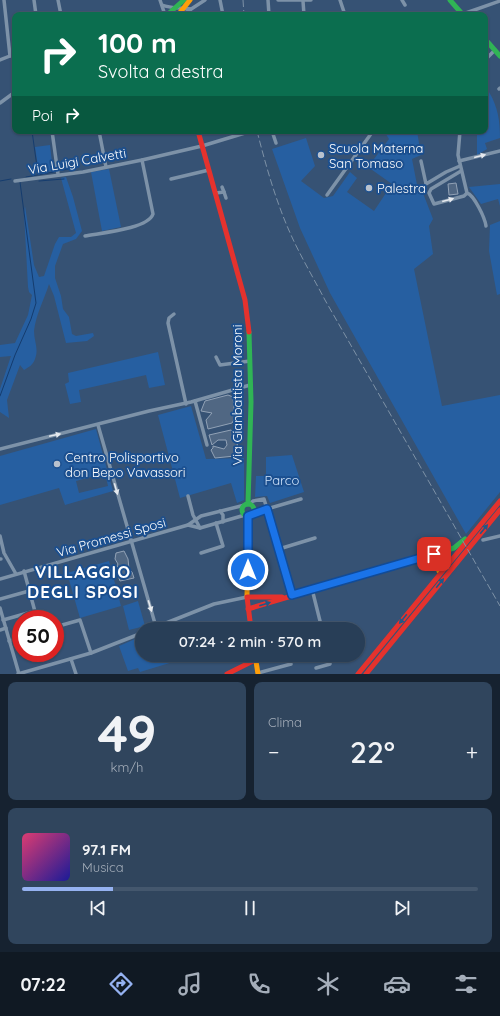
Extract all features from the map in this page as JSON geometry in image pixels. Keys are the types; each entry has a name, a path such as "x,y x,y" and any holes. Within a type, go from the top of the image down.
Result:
{"main road":[{"path":"169,12 184,0"},
{"path":"180,12 190,0"},
{"path":"450,0 460,12"},
{"path":"488,42 500,56"},
{"name":"Via Gianbattista Moroni","path":"200,134 245,300 250,338 248,361 250,385 248,504 242,512 248,515"},
{"path":"358,674 500,501"},
{"path":"247,597 282,597 292,595 454,548 460,544 491,506 500,501"},
{"name":"Via Gianbattista Moroni","path":"248,504 254,509 248,515 247,597 250,622"},
{"path":"366,674 500,510"},
{"path":"428,589 429,582 442,565 440,557 434,554"},
{"path":"248,609 272,602 282,597"},
{"path":"227,674 247,662"},
{"path":"256,662 258,674"},
{"path":"371,674 375,662"}],"street":[{"path":"0,60 10,56 4,0"},
{"path":"34,0 36,12"},
{"path":"58,0 60,12"},
{"path":"160,0 165,12"},
{"path":"186,12 205,0"},
{"path":"220,0 222,12"},
{"path":"268,0 268,12"},
{"path":"278,0 311,0"},
{"path":"340,0 344,12"},
{"path":"402,0 405,5"},
{"path":"300,1 303,12"},
{"path":"471,12 500,1"},
{"path":"162,5 174,8 183,7 191,9"},
{"path":"488,57 495,50"},
{"path":"0,103 12,94"},
{"path":"52,134 58,174"},
{"path":"100,134 106,167"},
{"name":"Via Luigi Calvetti","path":"15,181 54,176 58,174 83,172 142,160 202,146 239,134"},
{"path":"273,134 276,143"},
{"path":"327,195 371,134"},
{"path":"460,134 458,149 460,166 467,193 471,195 484,216 486,226"},
{"path":"460,161 500,151"},
{"name":"Via Luigi Calvetti","path":"85,236 141,225 152,218 153,214 142,160"},
{"path":"421,161 426,184 446,172 460,166"},
{"path":"171,178 209,170"},
{"path":"461,171 429,192 434,204 464,196 467,193"},
{"path":"222,187 226,198"},
{"path":"216,193 224,192"},
{"path":"174,314 169,318 168,323 186,404"},
{"name":"Via Gianbattista Moroni","path":"216,357 220,365 248,361"},
{"path":"0,449 149,411 186,404 250,385"},
{"path":"195,401 207,445"},
{"path":"98,425 155,622"},
{"path":"188,496 195,519 200,528"},
{"name":"Via Promessi Sposi","path":"188,526 195,519 248,504 253,501 263,499 267,509"},
{"name":"Via Promessi Sposi","path":"0,579 188,526 200,528 301,499"},
{"path":"267,509 292,595"},
{"path":"220,511 223,515 223,522"},
{"path":"201,552 224,546 216,523"},
{"path":"0,536 4,553 16,574"},
{"path":"483,540 500,536"},
{"path":"279,549 316,538"},
{"path":"24,571 35,610"},
{"path":"312,589 320,622"},
{"path":"0,599 29,591"},
{"path":"169,622 214,604 247,597"},
{"path":"0,608 19,674 28,673 90,653 135,636"},
{"path":"3,620 12,617"},
{"path":"64,624 80,620 90,653"},
{"path":"0,630 6,628"},
{"path":"71,659 76,674"},
{"path":"316,668 330,664 330,662"},
{"path":"258,674 290,664"}],"green space":[{"path":"489,92 495,103 500,126 500,138 485,143 487,149 477,155 477,134 488,134"},
{"path":"386,134 418,134 421,155 412,159 418,190 421,188 433,219 429,226 433,254 414,269 442,406 500,395 500,492 466,534 330,293 300,228 272,149 306,138 315,166 301,181 324,198 333,196 350,172 357,178 347,192 374,211 392,184 368,167 389,139"},
{"path":"50,145 53,171 39,173 35,147"},
{"path":"109,169 121,227 102,231 91,172"},
{"path":"66,177 82,231 76,239 63,244 55,266 55,278 61,296 63,309 69,317 72,334 76,336 93,333 94,336 87,341 66,343 54,296 49,284 35,325 35,359 31,366 24,370 20,365 7,400 9,418 0,412 0,389 11,356 0,357 0,345 15,343 28,315 32,295 29,292 28,287 24,213 25,206 34,265 39,277 44,276 55,244 59,237 71,237 76,233 61,178"},
{"path":"500,184 500,206 498,199 481,204 469,187"},
{"path":"500,221 500,294 497,295 489,251 490,225"},
{"path":"158,352 165,385 149,388 146,375 79,390 81,402 70,404 65,384 69,382 68,373"},
{"path":"191,406 206,459 244,458 244,500 237,503 231,483 180,498 158,415"},
{"path":"96,429 113,491 65,505 59,488 0,505 0,456","holes":["105,473 108,486 79,493 76,481"]},
{"name":"Parco","path":"292,455 304,492 270,503 267,496 255,497 256,476 266,476 266,457"},
{"path":"109,561 121,606 80,618 67,573"},
{"path":"138,601 144,622 135,622 135,628 129,630 123,606"},
{"path":"135,639 135,662 173,662 140,672 138,668 128,671 119,646"}],"building":[{"path":"456,183 458,194 449,195 448,184"},
{"path":"228,395 233,397 235,418 232,423 208,429 206,420 212,413 201,411 205,401"},
{"path":"231,430 236,434 238,451 235,456 215,458 211,450 213,446 224,449 227,445 226,440 218,440 212,445 209,435"},
{"path":"124,551 128,559 129,569 134,578 120,581 118,575 121,571 117,566 118,564 115,559 116,553"}],"waterway":[{"path":"32,134 38,174"},
{"path":"62,170 73,169"},
{"path":"26,177 54,172"},
{"path":"0,181 11,179"},
{"path":"39,181 64,179"},
{"path":"0,396 36,303 20,182"}],"railway":[{"path":"243,0 244,12"},
{"path":"258,134 276,197 299,251 325,300 500,606"}],"traffic: fast":[{"path":"170,12 184,0"},
{"path":"450,0 460,12"},
{"path":"488,42 500,56"},
{"path":"248,504 251,402 249,332"},
{"path":"248,504 252,506 254,510 252,514 248,516 244,514 242,510 244,506 248,504"},
{"path":"434,554 454,548 465,539"}],"traffic: slow":[{"path":"180,12 190,0"},
{"path":"247,597 248,516"},
{"path":"434,554 442,561 439,571"},
{"path":"256,662 258,674"}],"traffic: jam":[{"path":"199,134 245,300 249,332"},
{"path":"358,674 500,501"},
{"path":"366,674 500,510"},
{"path":"248,609 434,554"},
{"path":"250,622 247,597 282,597"},
{"path":"227,674 251,662"}],"place":[{"name":"Scuola Materna San Tomaso","path":"321,155"},
{"name":"Palestra","path":"369,188"},
{"name":"Centro Polisportivo don Bepo Vavassori","path":"57,464"}],"district":[{"name":"VILLAGGIO DEGLI SPOSI","path":"83,582"}],"route":[{"path":"248,570 248,516 267,509 292,595 434,554"}]}
